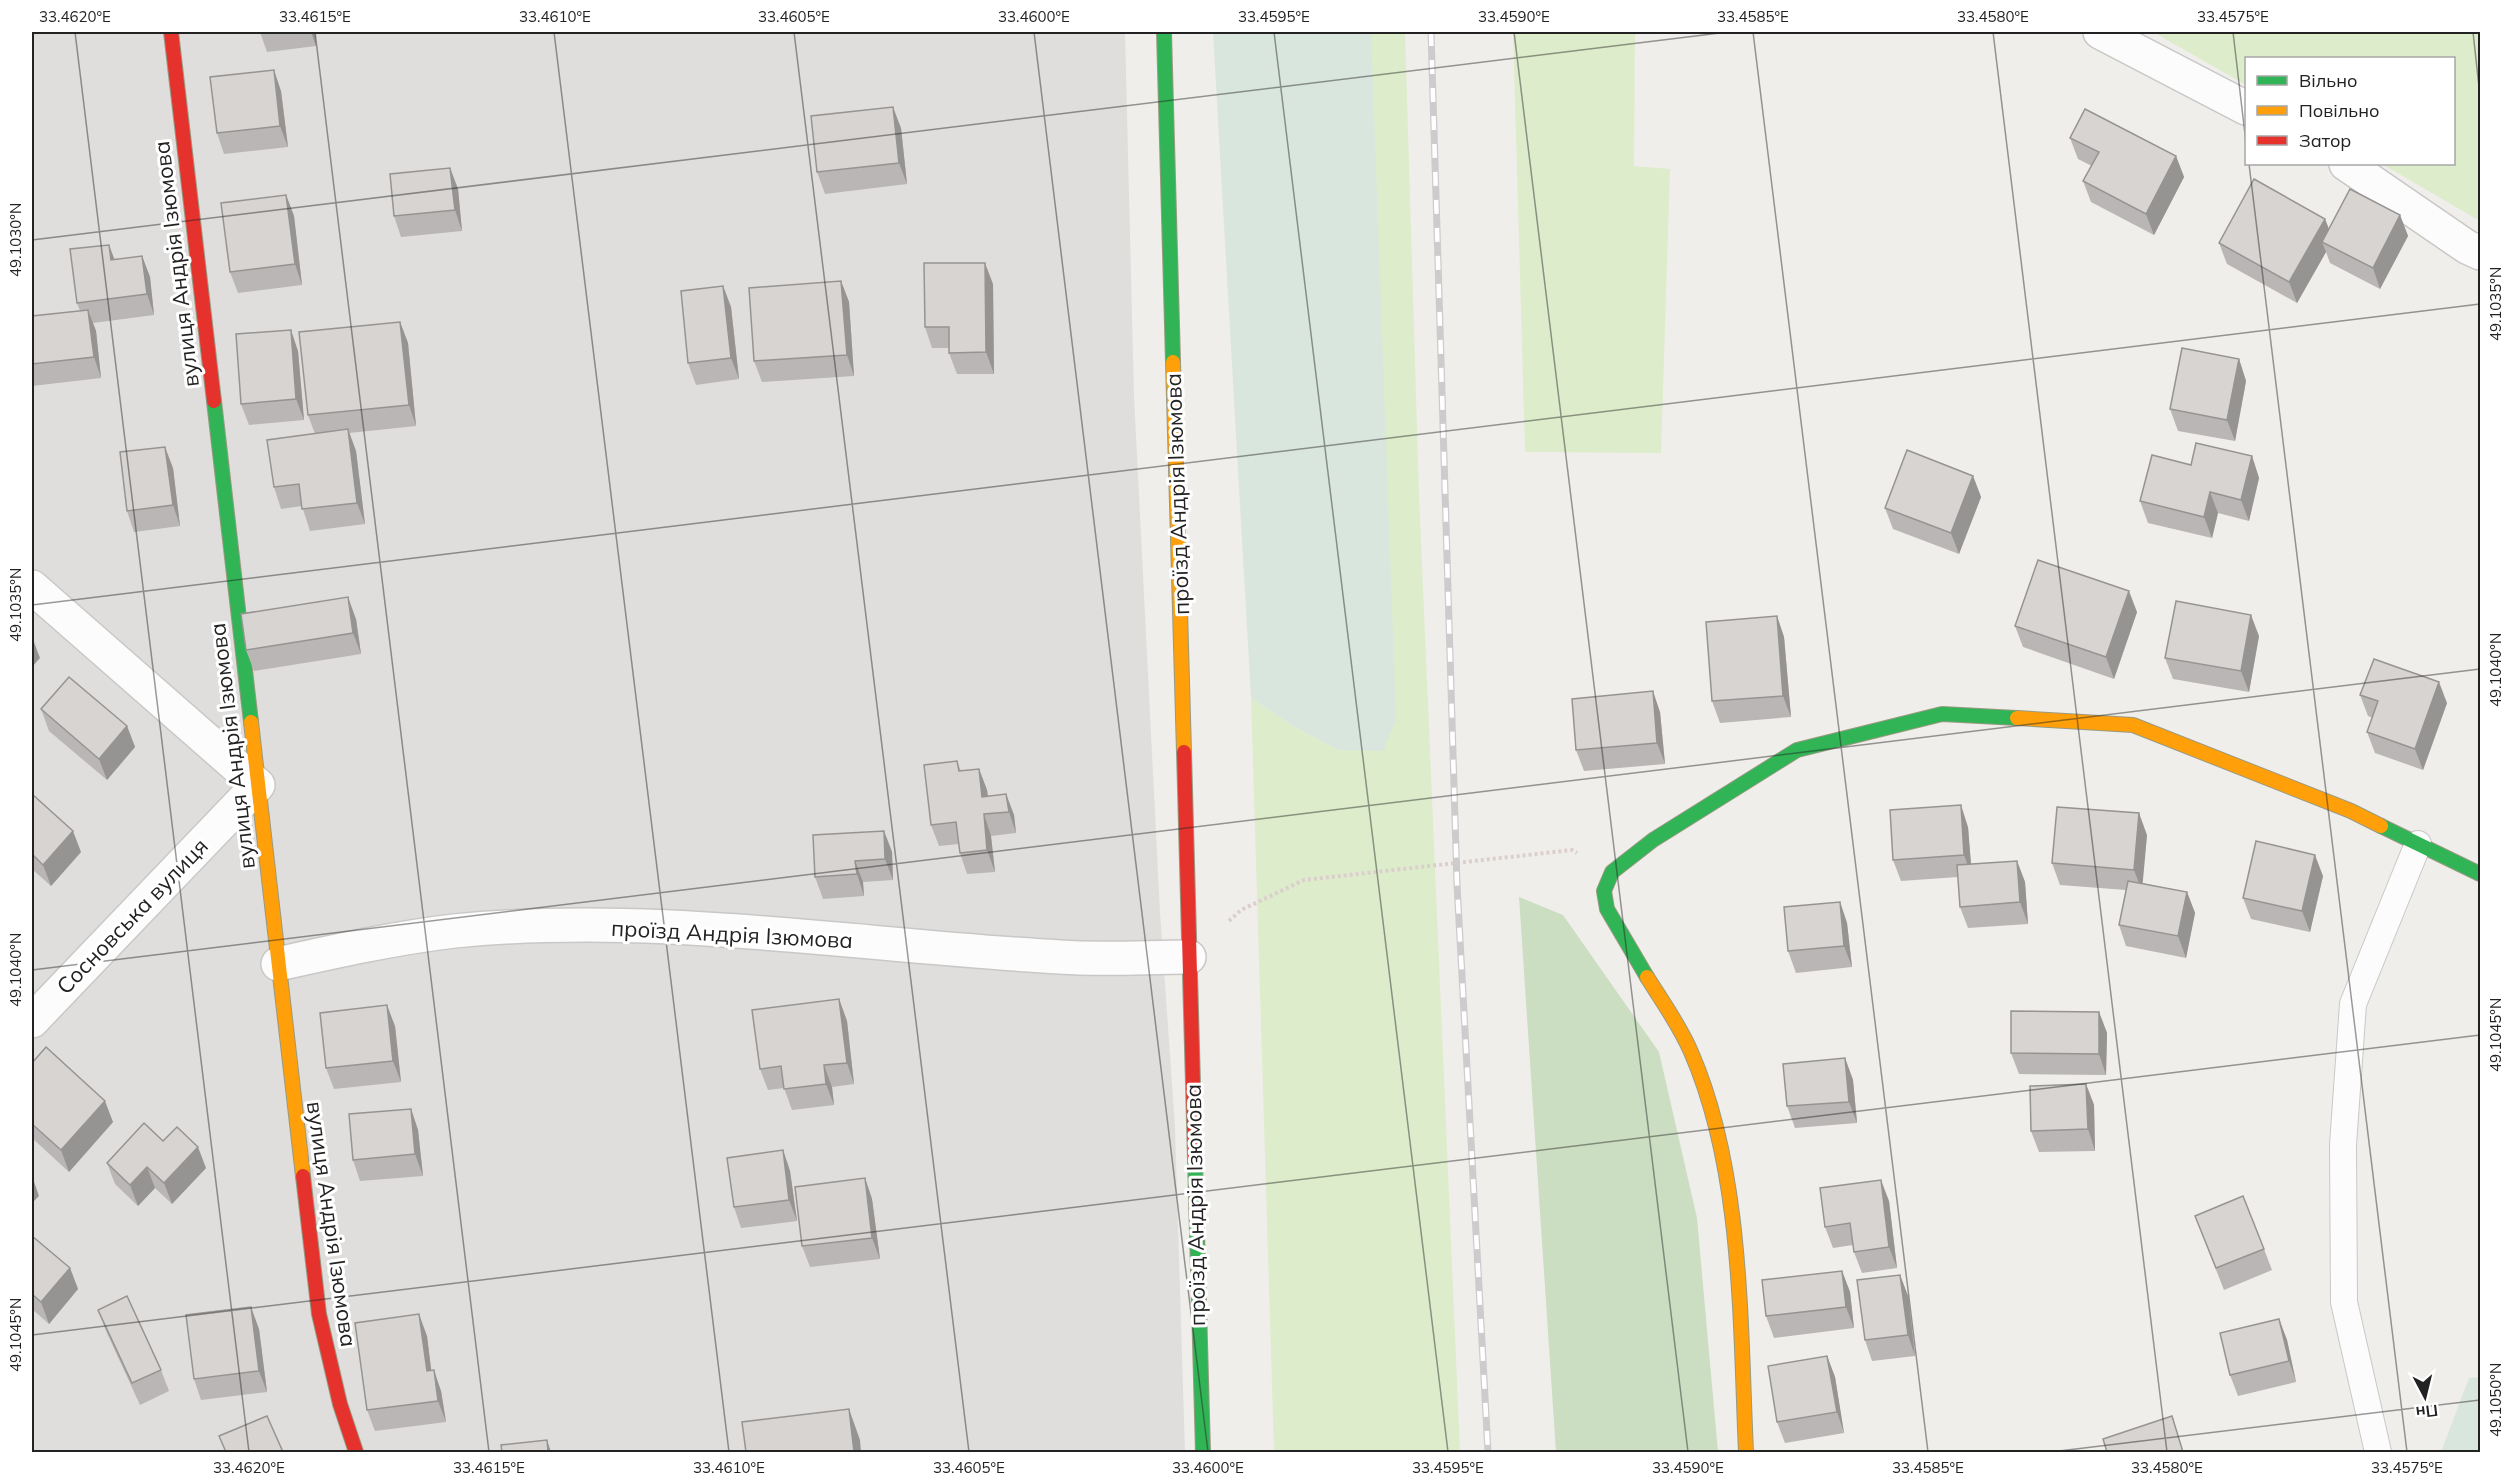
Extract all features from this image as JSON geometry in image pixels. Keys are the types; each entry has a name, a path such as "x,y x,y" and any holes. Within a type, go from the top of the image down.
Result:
{"street":[{"name":"вулиця Андрія Ізюмова","path":"171,32 319,1314 340,1404 356,1452"},
{"name":"проїзд Андрія Ізюмова","path":"1164,32 1203,1452"},
{"path":"2100,32 2245,107"},
{"path":"2347,165 2467,248 2481,254"},
{"path":"32,587 258,785"},
{"path":"1746,1452 1737,1266 1721,1142 1691,1050 1607,909 1604,891 1612,873 1653,840 1797,750 1942,714 2133,725 2352,811 2481,874"},
{"name":"Сосновська вулиця","path":"32,1022 258,785"},
{"name":"проїзд Андрія Ізюмова","path":"278,964 353,947 454,931 566,926 690,927 1062,957 1189,957"}],"lane":[{"path":"2378,1452 2344,1302 2345,1122 2353,1004 2418,844"}],"path":[{"path":"1189,957 1241,910 1304,880 1572,850 1612,873"}],"shaded area":[{"path":"32,32 1125,32 1134,396 1160,912 1175,1127 1185,1452 32,1452"},
{"path":"1213,32 1371,32 1396,719 1383,751 1338,750 1295,727 1251,698"},
{"path":"2480,1377 2480,1452 2441,1452 2469,1378"}],"green space":[{"path":"1371,32 1405,32 1419,494 1460,1452 1274,1452 1251,698 1295,727 1338,750"},
{"path":"1513,32 1635,32 1634,166 1670,169 1661,453 1525,452"},
{"path":"2153,32 2480,32 2480,221 2384,165 2455,165 2455,57 2245,57 2245,84"},
{"path":"1519,897 1563,915 1659,1052 1697,1218 1718,1452 1556,1452"}],"building":[{"path":"274,70 280,126 217,133 210,77"},
{"path":"893,107 899,163 817,172 811,116"},
{"path":"2085,109 2176,156 2146,214 2083,181 2099,152 2070,138"},
{"path":"450,168 455,210 394,216 390,174"},
{"path":"2254,179 2325,219 2289,282 2219,243"},
{"path":"2350,189 2400,215 2373,268 2322,242"},
{"path":"286,195 295,264 230,272 221,203"},
{"path":"109,245 111,260 142,256 147,294 77,303 70,249"},
{"path":"924,263 985,263 986,352 949,353 949,327 925,327"},
{"path":"841,281 847,355 754,361 749,288"},
{"path":"723,286 731,358 688,363 681,291"},
{"path":"88,310 94,357 32,364 32,316"},
{"path":"400,322 409,405 308,415 299,332"},
{"path":"291,330 296,399 241,404 236,334"},
{"path":"2182,348 2239,359 2227,420 2170,409"},
{"path":"348,429 357,503 302,509 299,484 274,487 267,440"},
{"path":"2196,443 2252,456 2241,500 2210,492 2204,517 2140,501 2152,455 2191,465"},
{"path":"165,447 173,505 127,511 120,452"},
{"path":"1907,450 1973,476 1951,533 1885,508"},
{"path":"2038,560 2129,591 2106,657 2015,626"},
{"path":"348,597 353,633 246,650 241,614"},
{"path":"2176,601 2251,615 2241,671 2165,658"},
{"path":"1777,616 1783,696 1712,701 1706,622"},
{"path":"2374,659 2439,682 2415,749 2367,732 2378,701 2360,695"},
{"path":"69,677 127,726 99,759 41,709"},
{"path":"1653,691 1657,743 1576,750 1572,699"},
{"path":"957,761 959,771 979,769 982,797 1006,794 1009,812 984,814 987,850 960,853 956,822 931,825 924,765"},
{"path":"32,794 73,831 43,865 32,854"},
{"path":"1961,805 1964,855 1893,860 1890,810"},
{"path":"2057,807 2139,813 2134,870 2052,863"},
{"path":"884,831 885,859 855,861 857,874 815,877 813,835"},
{"path":"2256,841 2315,855 2302,911 2243,898"},
{"path":"2017,861 2020,902 1960,907 1957,865"},
{"path":"2128,881 2187,892 2178,936 2119,925"},
{"path":"1840,902 1844,946 1788,951 1784,907"},
{"path":"839,999 847,1063 824,1065 826,1084 784,1089 781,1066 760,1069 752,1010"},
{"path":"387,1005 393,1061 326,1068 320,1013"},
{"path":"2011,1011 2099,1012 2099,1054 2011,1053"},
{"path":"46,1047 105,1101 61,1150 32,1124 32,1063"},
{"path":"1845,1058 1849,1102 1787,1106 1783,1064"},
{"path":"2086,1084 2088,1129 2031,1131 2030,1086"},
{"path":"411,1109 415,1154 353,1160 349,1114"},
{"path":"144,1123 163,1141 177,1127 198,1147 164,1183 147,1167 130,1185 107,1163"},
{"path":"783,1150 789,1200 734,1207 727,1158"},
{"path":"865,1178 872,1238 802,1246 795,1187"},
{"path":"1881,1180 1889,1247 1854,1252 1850,1223 1825,1227 1820,1188"},
{"path":"2243,1196 2264,1249 2216,1268 2195,1216"},
{"path":"32,1236 70,1268 41,1302 32,1294"},
{"path":"1842,1271 1846,1307 1766,1316 1762,1280"},
{"path":"1900,1275 1908,1335 1865,1340 1857,1280"},
{"path":"127,1296 161,1370 132,1383 98,1310"},
{"path":"251,1307 259,1371 194,1379 186,1315"},
{"path":"419,1314 427,1371 434,1370 438,1401 367,1410 355,1323"},
{"path":"2279,1319 2289,1361 2230,1375 2220,1333"},
{"path":"1827,1356 1837,1412 1777,1422 1768,1366"},
{"path":"849,1409 854,1452 746,1452 742,1422"},
{"path":"267,1416 283,1452 226,1452 219,1436"},
{"path":"2172,1416 2183,1452 2107,1452 2103,1439"},
{"path":"547,1440 548,1452 502,1452 501,1445"}],"railway":[{"path":"1431,32 1457,884 1488,1452"}],"traffic: fast":[{"path":"1164,32 1173,362"},
{"path":"214,401 251,722"},
{"path":"1647,977 1607,909 1604,891 1612,872 1653,840 1797,750 1942,714 2017,718"},
{"path":"2381,826 2480,874"},
{"path":"1195,1159 1203,1452"}],"traffic: slow":[{"path":"1173,362 1184,752"},
{"path":"2017,718 2133,725 2351,811 2381,826"},
{"path":"251,722 303,1176"},
{"path":"1647,977 1687,1042 1708,1098 1721,1147 1736,1248 1746,1452"}],"traffic: jam":[{"path":"171,32 214,401"},
{"path":"1184,752 1195,1159"},
{"path":"303,1176 319,1314 340,1404 356,1452"}]}
